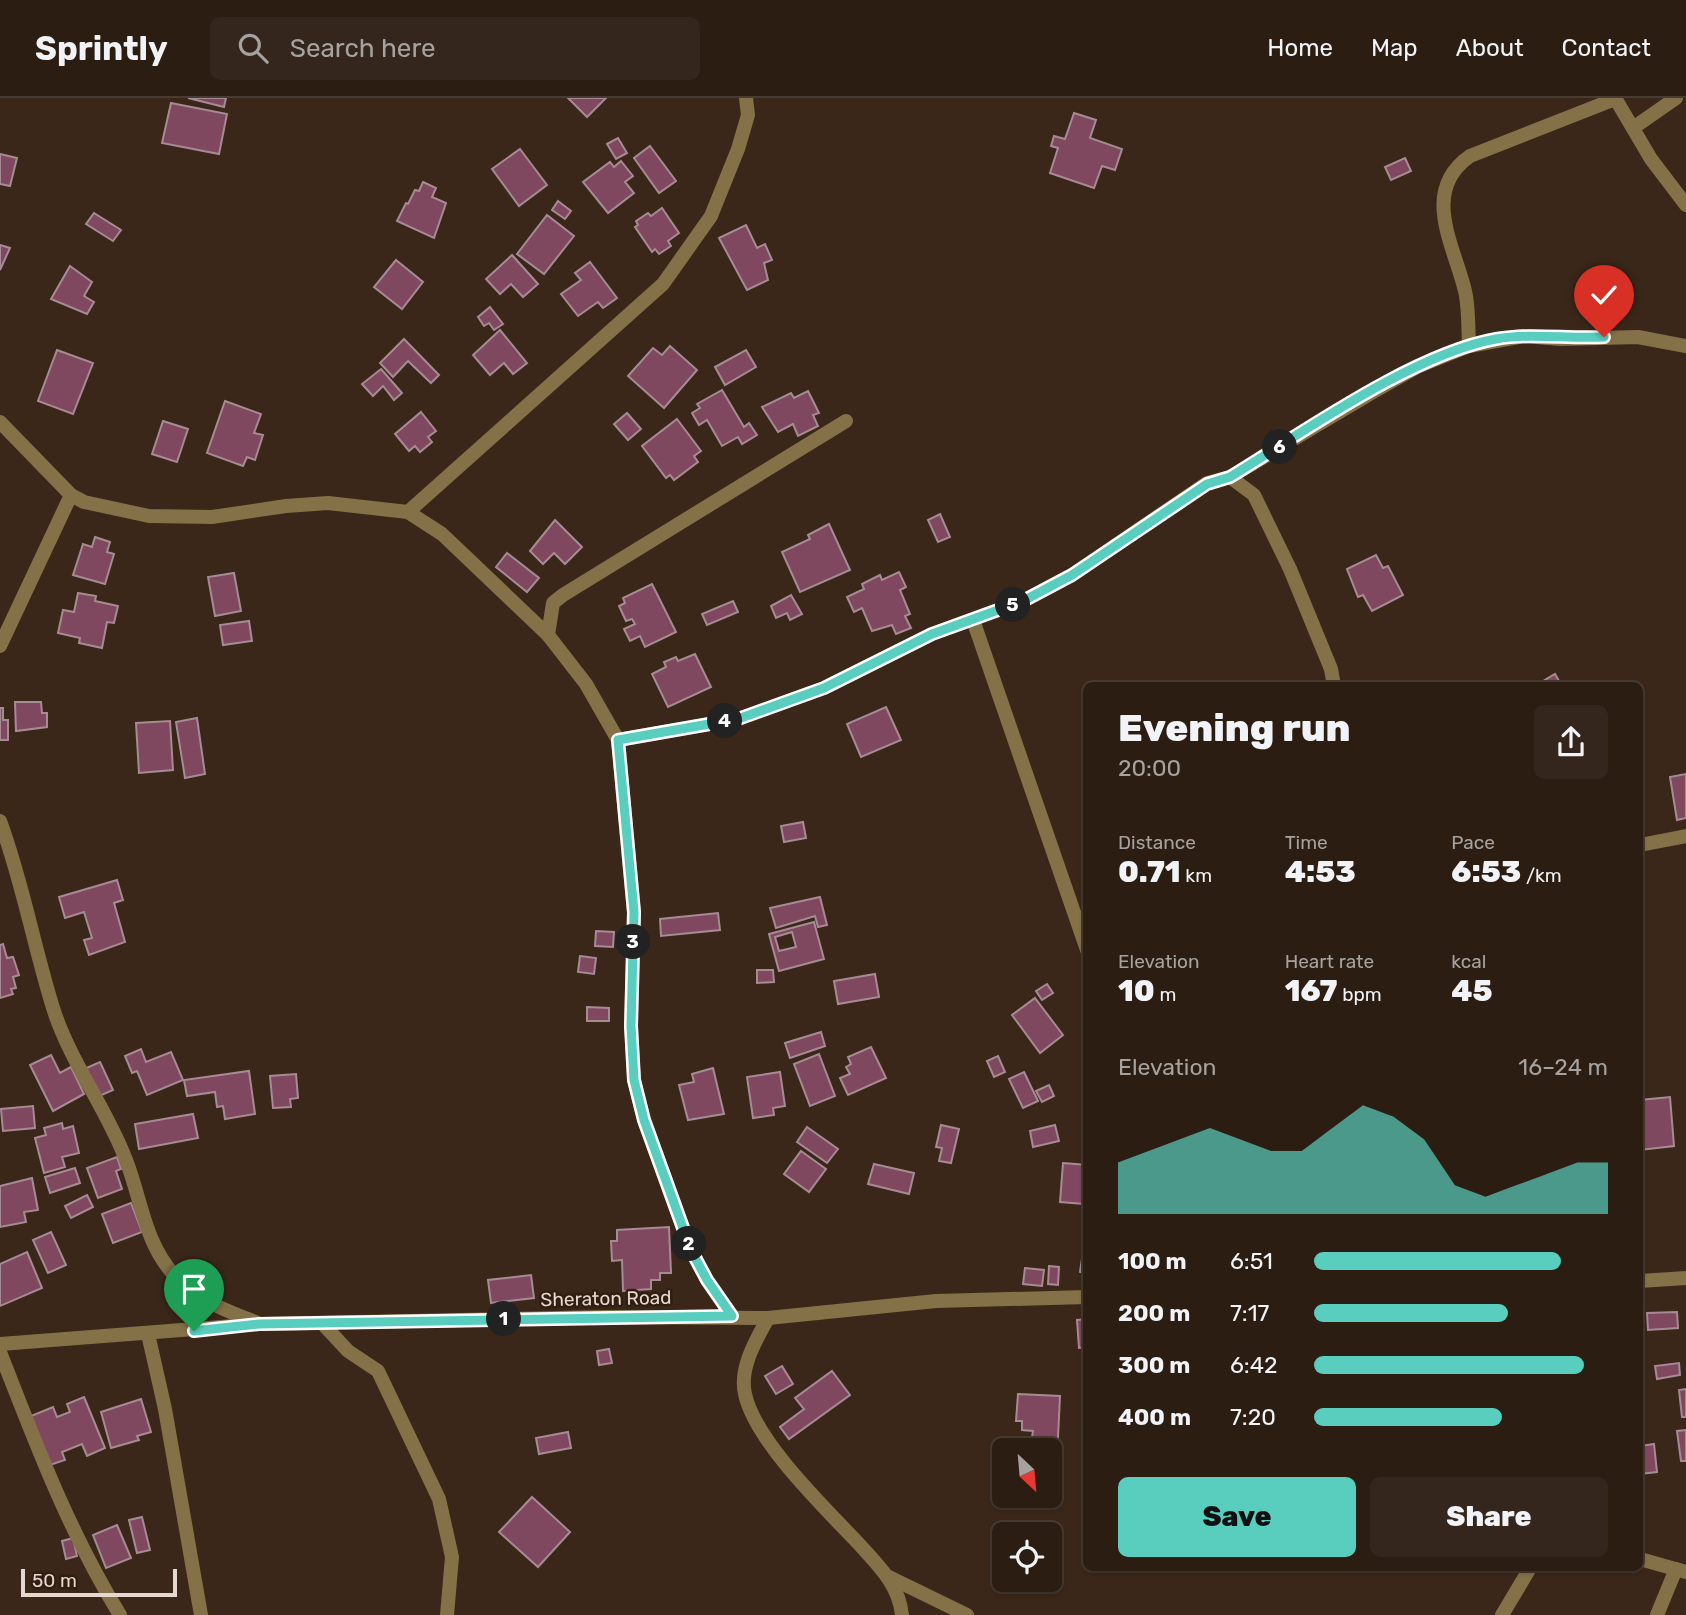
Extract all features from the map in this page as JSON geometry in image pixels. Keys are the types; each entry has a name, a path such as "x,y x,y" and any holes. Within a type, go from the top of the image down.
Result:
{"street":[{"path":"408,512 663,284 711,216 738,149 748,115 746,98"},
{"path":"1469,346 1466,294 1446,230 1443,204 1446,180 1455,167 1470,156 1615,98 1686,205"},
{"path":"1633,128 1676,98"},
{"path":"618,740 708,725 772,709 824,688 932,634 1023,601 1072,575 1207,484 1230,477 1384,386 1469,346 1524,336 1560,339 1638,337 1686,346"},
{"path":"548,635 553,603 563,595 846,421"},
{"path":"0,422 71,495 85,502 149,516 212,517 328,503 408,512 442,534 548,635 586,684 618,740 634,912 631,1026 634,1080 644,1120 691,1250 707,1280 732,1316"},
{"path":"1230,477 1254,495 1290,569 1331,669 1333,682"},
{"path":"0,646 71,495"},
{"path":"973,620 1083,938"},
{"path":"0,821 16,865 55,1013 126,1160 142,1217 158,1254 177,1278 208,1303 259,1324"},
{"path":"1643,844 1686,836"},
{"path":"1643,1281 1686,1278"},
{"name":"Sheraton Road","path":"0,1345 259,1324 732,1316 768,1318 936,1301 1083,1297"},
{"path":"768,1318 747,1361 744,1392 756,1424 803,1483 889,1577 967,1615"},
{"path":"322,1323 348,1351 379,1371 439,1499 452,1557 447,1615"},
{"path":"148,1334 166,1409 201,1615"},
{"path":"0,1352 54,1491 97,1578 120,1615"},
{"path":"1643,1560 1681,1571 1657,1615"},
{"path":"1502,1615 1528,1571"},
{"path":"889,1577 902,1615"}],"building":[{"path":"188,98 226,98 224,107"},
{"path":"568,98 606,98 587,117"},
{"path":"171,103 227,114 219,154 162,143"},
{"path":"1074,113 1096,120 1090,138 1122,149 1115,170 1102,166 1094,188 1050,173 1058,148 1051,146 1054,136 1065,139"},
{"path":"618,138 627,153 616,159 607,144"},
{"path":"650,146 676,181 659,193 634,158"},
{"path":"520,149 547,185 519,206 492,169"},
{"path":"0,154 17,158 10,186 0,184"},
{"path":"1405,158 1411,171 1391,180 1385,167"},
{"path":"621,161 633,176 625,182 634,193 608,213 583,182 610,162 614,167"},
{"path":"423,182 436,188 432,197 446,203 434,238 397,221 406,203 408,204 415,190 419,191"},
{"path":"558,201 571,211 565,219 552,210"},
{"path":"662,208 679,233 668,241 671,246 659,254 655,249 652,252 635,227 638,225 636,221 648,213 651,216"},
{"path":"94,213 121,230 113,241 86,224"},
{"path":"547,215 574,236 544,274 517,254"},
{"path":"746,225 757,248 765,244 772,260 764,263 768,280 747,290 719,238"},
{"path":"0,245 10,248 0,270"},
{"path":"512,255 538,284 523,297 511,284 500,294 486,279"},
{"path":"396,260 423,282 402,309 374,287"},
{"path":"590,262 617,298 603,308 598,302 578,316 561,294 581,280 575,273"},
{"path":"70,266 92,282 84,296 94,302 87,314 51,299"},
{"path":"490,307 503,324 494,330 489,323 484,326 478,317"},
{"path":"500,330 527,363 513,374 504,363 490,375 473,355"},
{"path":"404,339 439,375 431,383 408,361 393,377 380,363"},
{"path":"670,346 697,370 664,408 628,376 653,348 662,355"},
{"path":"57,350 93,363 73,414 38,401"},
{"path":"746,350 756,367 725,385 715,367"},
{"path":"381,369 402,393 394,400 383,386 373,396 362,384"},
{"path":"722,390 744,427 749,423 757,435 742,444 738,437 722,446 707,420 699,425 692,413 700,408 697,404"},
{"path":"808,391 819,413 813,415 818,426 798,436 793,424 778,432 762,407 791,393 794,398"},
{"path":"225,401 261,414 254,433 263,435 255,460 247,457 243,466 207,453"},
{"path":"421,412 436,431 428,437 432,442 420,452 415,446 409,451 395,434"},
{"path":"627,413 641,429 628,440 614,424"},
{"path":"677,419 701,451 694,456 698,462 674,480 670,475 666,478 642,446"},
{"path":"163,421 188,429 177,462 152,454"},
{"path":"940,514 950,537 938,542 928,520"},
{"path":"555,520 582,547 565,564 554,553 543,564 530,551"},
{"path":"829,524 850,570 800,592 782,552 810,539 808,535"},
{"path":"95,537 110,542 107,552 114,554 105,584 73,575 83,544 92,547"},
{"path":"507,553 539,578 527,592 496,567"},
{"path":"1376,555 1383,568 1388,566 1403,595 1372,611 1363,595 1358,597 1347,569"},
{"path":"899,572 906,587 900,590 910,614 905,616 911,628 896,634 892,625 872,631 862,608 854,612 847,597 864,589 862,584 880,575 882,580"},
{"path":"234,573 241,611 215,616 208,577"},
{"path":"652,584 676,632 645,647 640,636 630,641 624,629 635,624 632,619 626,621 619,606 625,603 623,598"},
{"path":"78,593 96,596 95,601 118,606 114,623 107,622 102,648 79,643 80,638 58,633 63,610 74,612"},
{"path":"791,595 802,614 790,620 787,613 776,618 771,606"},
{"path":"733,601 738,612 707,625 702,614"},
{"path":"249,621 252,641 223,645 220,625"},
{"path":"695,654 711,687 668,707 652,674 666,667 664,662 676,657 678,661"},
{"path":"1555,674 1560,682 1542,682"},
{"path":"15,702 41,702 42,713 47,713 47,727 16,731"},
{"path":"886,707 901,740 861,757 847,724"},
{"path":"0,708 3,708 3,720 8,720 8,740 0,740"},
{"path":"197,718 205,774 185,778 176,722"},
{"path":"170,721 173,770 139,773 136,723"},
{"path":"1686,774 1686,818 1677,820 1670,777"},
{"path":"803,822 806,838 784,842 781,826"},
{"path":"117,880 123,900 114,903 125,942 89,955 84,940 92,938 84,912 65,918 59,897"},
{"path":"820,897 827,925 818,927 815,916 776,928 770,908"},
{"path":"718,913 720,930 661,936 660,919"},
{"path":"814,922 824,959 779,971 769,934","holes":["792,932 796,947 779,951 775,937"]},
{"path":"596,931 614,932 613,947 595,946"},
{"path":"3,944 7,958 13,957 19,975 13,977 16,988 11,989 13,994 0,998 0,945"},
{"path":"580,956 596,958 594,974 578,972"},
{"path":"757,970 773,970 774,982 757,983"},
{"path":"875,974 879,997 838,1004 834,981"},
{"path":"1047,984 1053,993 1042,1000 1036,991"},
{"path":"1035,998 1063,1035 1040,1053 1012,1015"},
{"path":"587,1007 609,1008 609,1021 587,1021"},
{"path":"821,1032 825,1046 790,1058 785,1043"},
{"path":"871,1047 886,1078 848,1095 840,1078 850,1074 846,1067 851,1064 848,1057"},
{"path":"141,1049 146,1062 171,1052 183,1080 147,1095 137,1071 132,1073 125,1056"},
{"path":"819,1054 835,1096 810,1106 794,1064"},
{"path":"51,1055 60,1073 71,1067 84,1094 53,1111 30,1065"},
{"path":"998,1056 1005,1072 994,1077 987,1061"},
{"path":"100,1062 113,1090 97,1097 84,1069"},
{"path":"713,1068 724,1114 688,1120 679,1085 694,1082 692,1074"},
{"path":"249,1071 255,1114 225,1119 223,1106 217,1107 215,1092 187,1096 184,1080"},
{"path":"780,1072 785,1106 773,1108 774,1115 753,1118 747,1077"},
{"path":"1024,1072 1038,1101 1023,1108 1009,1079"},
{"path":"296,1074 298,1098 290,1099 291,1107 273,1108 270,1076"},
{"path":"1049,1085 1054,1096 1042,1102 1036,1091"},
{"path":"1670,1097 1674,1146 1643,1150 1643,1100"},
{"path":"33,1106 35,1128 3,1131 1,1109"},
{"path":"193,1114 198,1138 139,1149 135,1124"},
{"path":"62,1123 63,1129 73,1126 79,1153 62,1157 65,1167 44,1173 35,1138 46,1135 44,1128"},
{"path":"941,1125 959,1129 951,1163 939,1161 942,1148 936,1147"},
{"path":"1055,1125 1059,1141 1033,1147 1030,1131"},
{"path":"807,1127 838,1149 827,1163 797,1142"},
{"path":"801,1151 826,1169 809,1192 784,1174"},
{"path":"117,1157 121,1169 116,1171 122,1189 98,1198 87,1168"},
{"path":"1063,1163 1083,1165 1083,1204 1060,1202"},
{"path":"874,1164 914,1173 909,1194 868,1184"},
{"path":"75,1168 80,1183 50,1193 45,1177"},
{"path":"32,1178 38,1210 24,1212 26,1222 0,1227 0,1186"},
{"path":"87,1195 93,1207 71,1218 65,1206"},
{"path":"131,1203 142,1232 113,1243 102,1214"},
{"path":"669,1227 671,1273 660,1273 660,1280 651,1280 651,1289 623,1291 622,1260 612,1261 611,1241 617,1241 617,1230"},
{"path":"51,1232 66,1265 48,1273 33,1240"},
{"path":"27,1252 42,1288 0,1306 0,1264"},
{"path":"1083,1252 1083,1272 1080,1272"},
{"path":"1049,1266 1059,1267 1058,1285 1048,1284"},
{"path":"1025,1268 1044,1270 1042,1286 1023,1284"},
{"path":"531,1275 534,1298 491,1303 488,1280"},
{"path":"1677,1312 1678,1328 1648,1330 1647,1313"},
{"path":"1083,1319 1083,1348 1079,1348 1077,1320"},
{"path":"609,1349 612,1363 599,1365 597,1351"},
{"path":"1679,1363 1680,1375 1657,1379 1655,1366"},
{"path":"782,1366 793,1384 776,1394 765,1376"},
{"path":"832,1371 850,1395 789,1439 780,1427 804,1409 795,1398"},
{"path":"1686,1389 1686,1417 1682,1417 1679,1390"},
{"path":"1018,1394 1060,1396 1058,1438 1032,1437 1033,1431 1022,1430 1022,1421 1016,1421"},
{"path":"84,1397 105,1448 87,1456 82,1444 62,1452 65,1460 47,1466 31,1416 53,1407 57,1417 70,1412 67,1404"},
{"path":"141,1399 151,1432 137,1436 139,1440 111,1448 101,1412"},
{"path":"1686,1430 1686,1461 1681,1461 1677,1431"},
{"path":"568,1432 571,1448 539,1454 536,1438"},
{"path":"1654,1444 1657,1472 1643,1474 1643,1446"},
{"path":"532,1497 570,1532 538,1567 499,1532"},
{"path":"142,1517 150,1550 137,1553 129,1520"},
{"path":"117,1525 131,1558 106,1568 93,1535"},
{"path":"73,1538 77,1556 66,1559 62,1541"}],"route":[{"path":"194,1331 259,1324 732,1316 707,1280 691,1250 644,1120 634,1080 631,1026 634,912 618,740 738,719 772,709 824,688 932,634 1023,601 1072,575 1147,527 1207,484 1230,477 1419,366 1469,346 1497,339 1524,336 1560,339 1604,337"}]}
